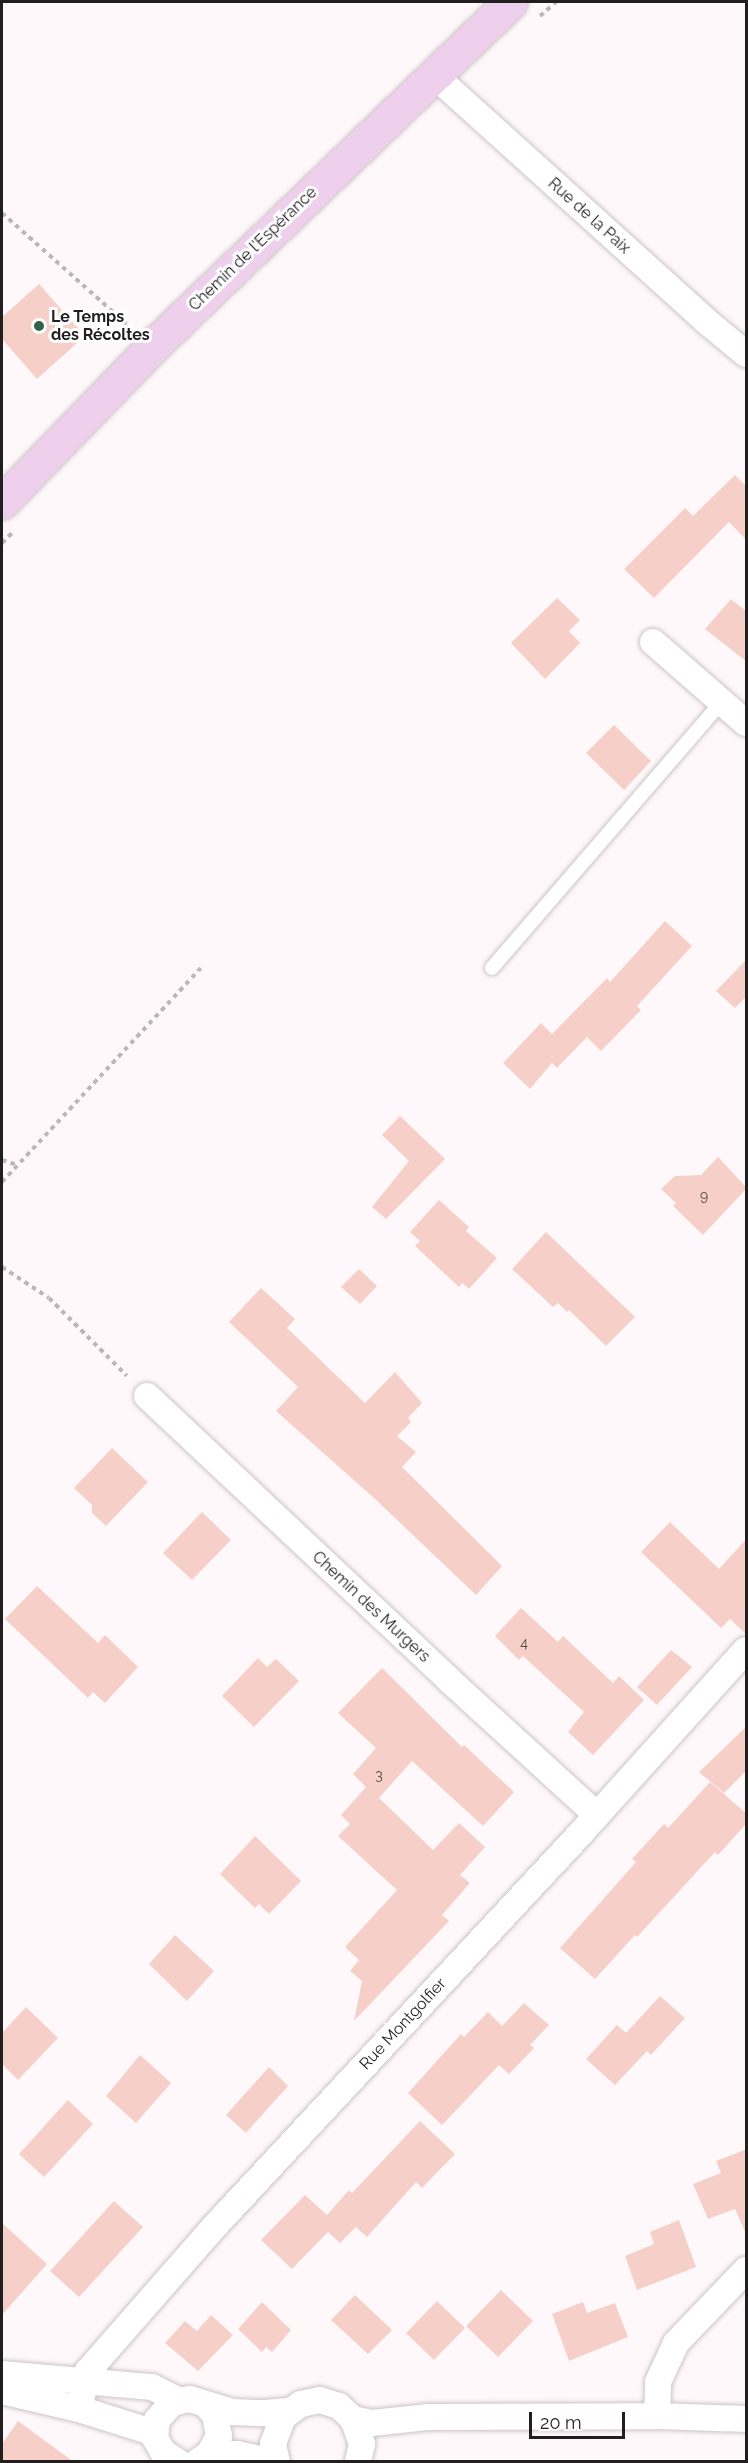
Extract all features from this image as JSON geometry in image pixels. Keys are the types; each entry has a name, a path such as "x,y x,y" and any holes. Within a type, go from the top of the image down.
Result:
{"street":[{"name":"Chemin de l'Espérance","path":"2,502 152,346 510,2"},
{"name":"Rue de la Paix","path":"434,75 678,296 747,354"},
{"path":"653,642 747,723"},
{"name":"Chemin des Murgers","path":"147,1396 439,1671 597,1815"},
{"name":"Rue Montgolfier","path":"79,2409 88,2371 214,2227 747,1650"},
{"path":"657,2416 658,2382 676,2343 747,2270"},
{"path":"2,2374 152,2387 178,2400 198,2400 215,2415 219,2429 217,2443 203,2458"},
{"path":"2,2391 79,2409 155,2433"},
{"path":"178,2400 160,2413 155,2433 163,2452 178,2462"},
{"path":"207,2406 232,2412 289,2411 307,2402 326,2401 344,2409 353,2419 362,2445 358,2462"},
{"path":"203,2458 237,2454 276,2462 273,2444 275,2434 289,2411"},
{"path":"353,2419 372,2423 427,2417 657,2416 747,2419"}],"lane":[{"path":"492,968 722,702"}],"path":[{"path":"2,213 152,346"},
{"path":"2,1182 201,968"},
{"path":"2,1160 17,1165"},
{"path":"2,1267 49,1298 147,1396"}],"building":[{"name":"Le Temps des Récoltes","path":"39,284 85,336 37,379 2,339 2,317"},
{"path":"735,475 747,487 747,541 729,522 654,598 624,569 685,508 693,516"},
{"path":"557,598 580,620 569,631 580,643 545,679 511,643"},
{"path":"731,599 747,612 747,662 705,629"},
{"path":"614,725 651,761 624,790 586,753"},
{"path":"665,921 692,946 637,1006 641,1010 601,1051 587,1037 557,1068 552,1063 530,1089 503,1063 541,1023 552,1034 607,978 610,982"},
{"path":"747,959 747,996 735,1008 716,991"},
{"path":"400,1116 445,1159 386,1219 372,1207 409,1161 382,1135"},
{"path":"718,1157 747,1188 703,1235 673,1206 676,1203 661,1189 675,1176 701,1175"},
{"path":"439,1200 469,1227 466,1231 497,1258 469,1289 462,1283 459,1287 415,1246 420,1241 410,1232"},
{"path":"546,1232 635,1317 606,1346 569,1310 567,1312 558,1303 553,1307 512,1269"},
{"path":"359,1269 377,1286 360,1304 341,1287"},
{"path":"261,1288 295,1319 287,1328 365,1403 395,1372 422,1403 408,1418 411,1422 397,1436 416,1452 402,1467 502,1566 476,1595 374,1498 276,1411 298,1387 229,1322"},
{"path":"112,1448 148,1482 106,1526 92,1513 92,1505 74,1488"},
{"path":"202,1512 231,1540 192,1580 163,1553"},
{"path":"670,1522 719,1569 747,1538 747,1635 730,1619 721,1628 641,1552"},
{"path":"37,1586 98,1643 105,1635 138,1667 105,1703 93,1692 88,1698 5,1619"},
{"path":"521,1608 558,1642 563,1636 613,1683 619,1676 644,1700 593,1755 568,1732 584,1712 523,1656 519,1660 495,1636"},
{"path":"671,1650 692,1667 657,1705 637,1687"},
{"path":"258,1658 267,1667 276,1659 299,1681 254,1727 222,1696"},
{"path":"382,1668 462,1747 464,1745 514,1792 483,1826 412,1761 379,1798 433,1850 459,1823 485,1847 460,1875 470,1883 442,1915 449,1921 354,2021 362,1981 350,1971 359,1960 345,1947 397,1890 338,1836 350,1824 341,1815 366,1787 353,1774 376,1748 338,1713"},
{"path":"747,1726 747,1770 724,1793 699,1772"},
{"path":"710,1782 747,1814 747,1823 718,1855 715,1852 595,1979 560,1948 636,1862 632,1859 664,1824 668,1828"},
{"path":"255,1836 301,1881 269,1914 259,1904 255,1908 220,1874"},
{"path":"175,1935 214,1971 187,2001 149,1964"},
{"path":"660,1996 685,2018 651,2055 647,2051 615,2085 586,2059 617,2025 626,2033"},
{"path":"524,2003 549,2025 530,2045 534,2048 509,2074 499,2065 442,2125 408,2093 461,2034 464,2037 488,2012 502,2026"},
{"path":"26,2007 58,2038 18,2080 2,2064 2,2033"},
{"path":"140,2055 171,2083 136,2123 106,2096"},
{"path":"269,2067 288,2086 246,2133 226,2115"},
{"path":"68,2100 93,2124 44,2177 19,2154"},
{"path":"420,2121 455,2154 422,2188 416,2182 367,2237 356,2227 340,2243 328,2232 292,2269 261,2240 305,2195 327,2215 349,2190 352,2193"},
{"path":"747,2149 746,2234 735,2209 708,2219 693,2184 721,2173 716,2161"},
{"path":"114,2201 143,2227 79,2297 50,2271"},
{"path":"679,2220 696,2267 637,2290 625,2256 654,2244 650,2232"},
{"path":"2,2223 47,2264 2,2315"},
{"path":"501,2290 533,2321 498,2357 466,2326"},
{"path":"355,2295 392,2330 368,2354 331,2320"},
{"path":"437,2301 465,2328 434,2360 406,2333"},
{"path":"262,2302 291,2330 272,2352 266,2347 262,2352 238,2329"},
{"path":"583,2302 587,2313 615,2303 628,2337 569,2361 552,2314"},
{"path":"211,2315 233,2335 198,2371 165,2343 185,2321 197,2331"},
{"path":"18,2421 74,2462 2,2462 2,2444"}],"place":[{"name":"Le Temps des Récoltes","path":"39,326"}]}
